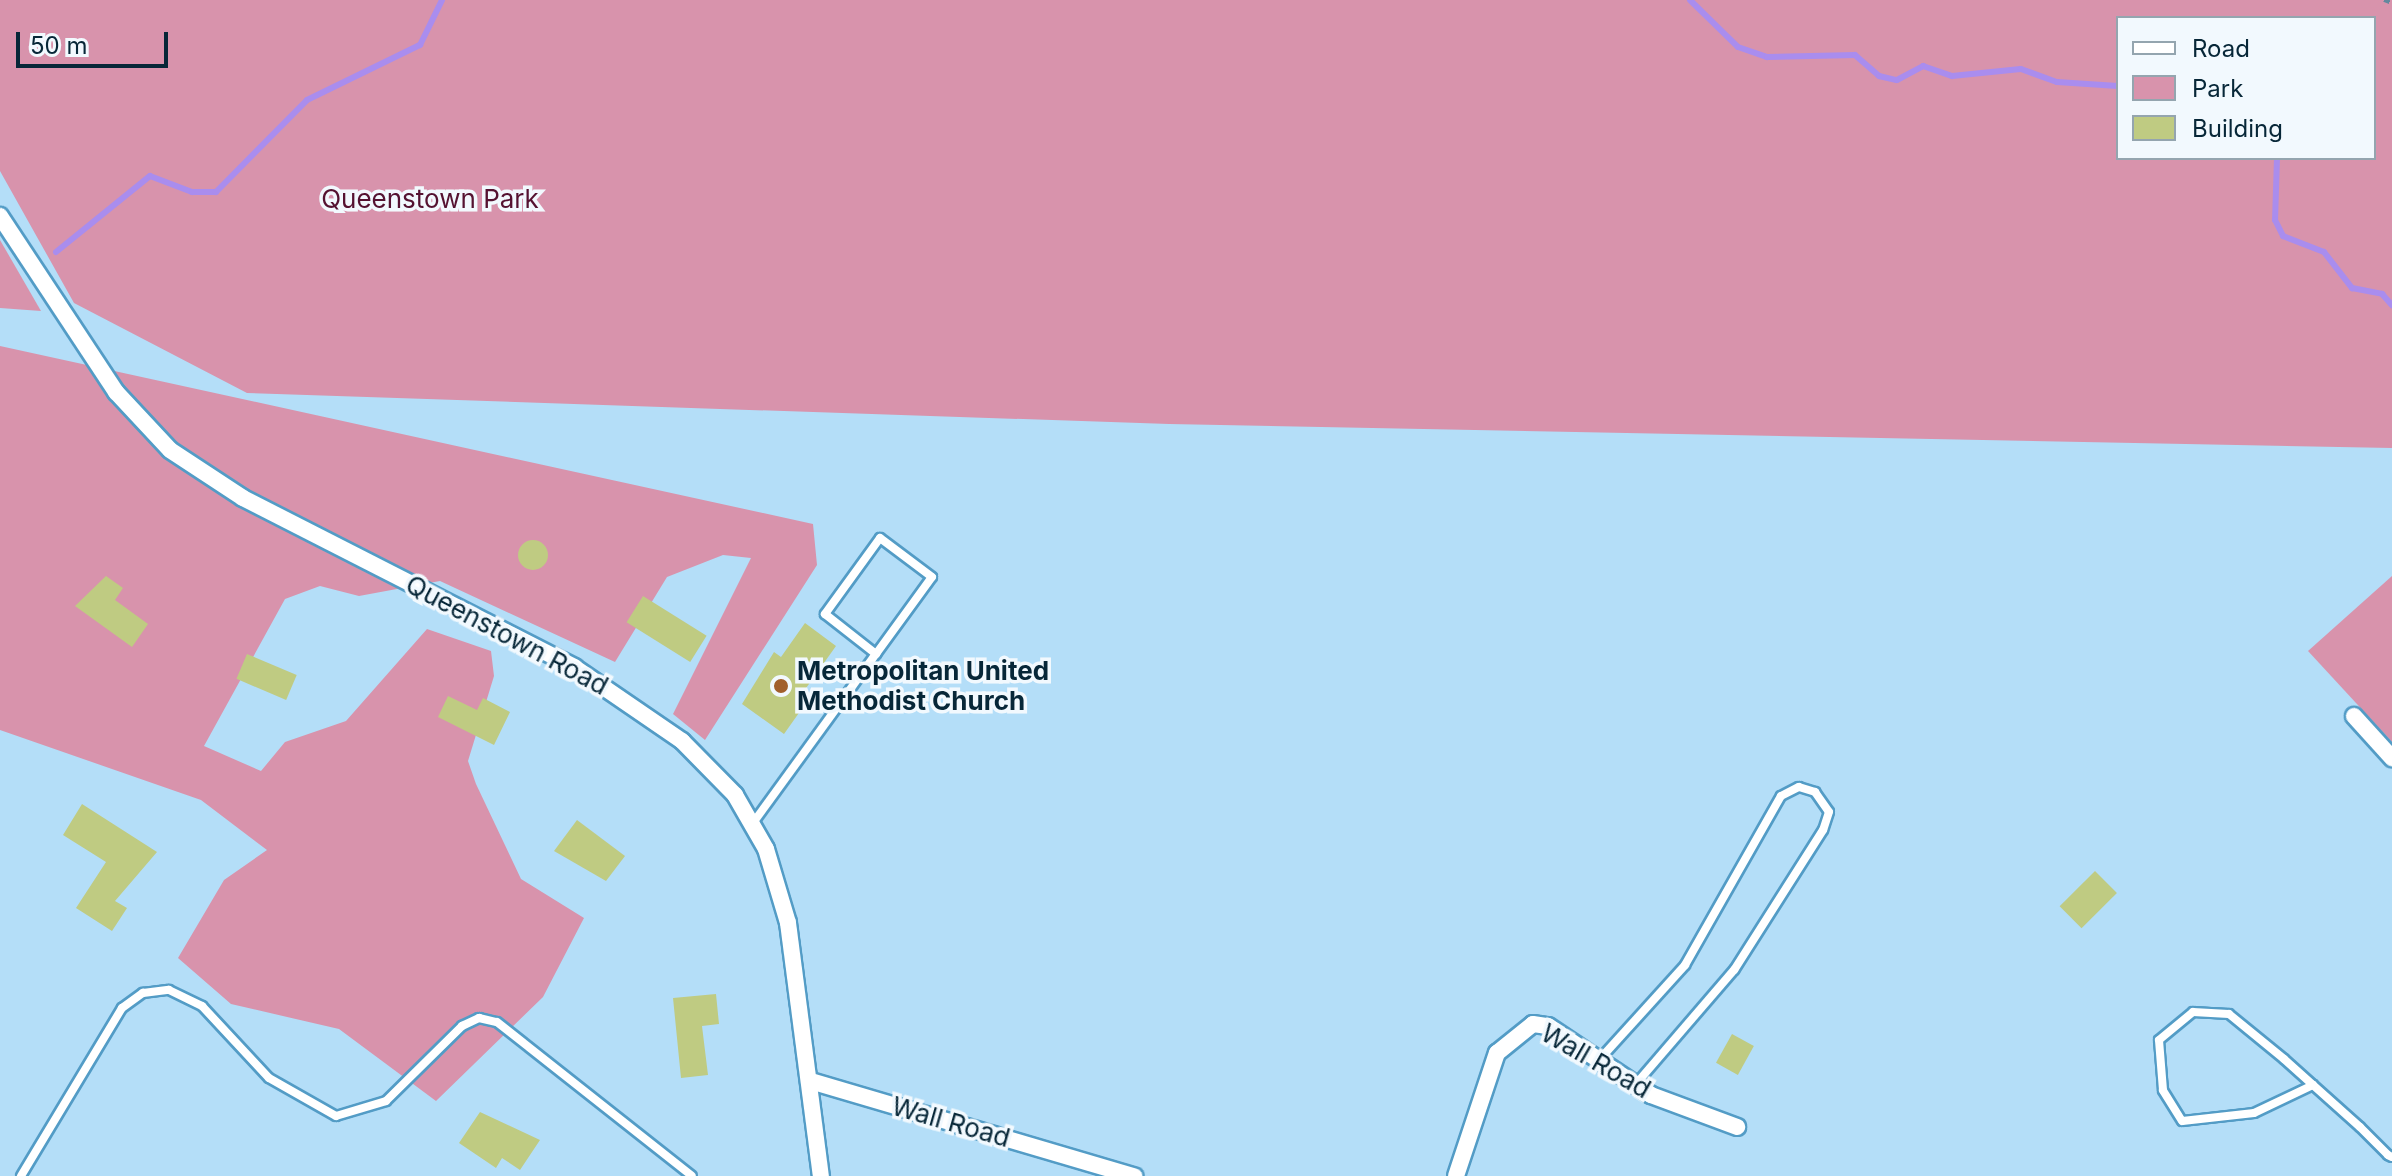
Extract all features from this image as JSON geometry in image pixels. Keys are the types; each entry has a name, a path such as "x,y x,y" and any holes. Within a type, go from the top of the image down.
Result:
{"street":[{"name":"Queenstown Road","path":"0,216 116,392 170,450 243,498 493,621 619,695 713,770 753,823 788,923 814,1082 821,1176"},
{"path":"2354,716 2392,758"},
{"name":"Wall Road","path":"1456,1176 1490,1068 1518,1028 1548,1026 1636,1084 1737,1127"},
{"name":"Wall Road","path":"814,1082 1134,1176"}],"lane":[{"path":"753,823 876,654 932,577 880,538 825,614 876,654"},
{"path":"1599,1060 1685,965 1781,796 1799,787 1815,792 1829,812 1823,830 1734,970 1636,1084"},
{"path":"21,1176 122,1008 143,993 169,990 202,1006 281,1088 336,1116 353,1115 408,1085 462,1026 479,1018 497,1022 692,1176"},
{"path":"2313,1085 2254,1113 2182,1121 2163,1090 2159,1040 2193,1012 2229,1014 2313,1085 2392,1157"}],"path":[{"path":"2384,0 2392,3"}],"green space":[{"name":"Queenstown Park","path":"0,0 2392,0 2392,448 1169,424 247,393 74,303 0,171"},
{"path":"0,240 41,311 0,308"},
{"path":"0,346 813,524 817,565 705,740 673,714 751,558 723,555 667,577 615,662 440,581 359,596 320,586 285,599 204,746 261,771 285,742 346,721 427,629 491,651 494,676 468,761 476,784 521,879 584,918 543,997 436,1101 339,1029 231,1004 178,958 224,880 267,850 201,800 0,730"},
{"path":"2392,576 2392,742 2308,651"}],"building":[{"path":"533,540 539,541 547,549 547,561 539,569 533,570 527,569 519,561 518,555 519,549 527,541"},
{"path":"106,576 123,588 115,600 148,624 132,647 75,606"},
{"path":"643,596 707,636 690,662 627,622"},
{"name":"Metropolitan United Methodist Church","path":"805,623 836,646 799,698 806,703 784,734 742,704 774,652 781,657"},
{"path":"247,654 297,675 286,700 236,679"},
{"path":"448,696 477,710 483,698 510,712 494,745 438,717"},
{"path":"82,804 157,852 115,901 127,908 112,931 76,908 106,862 63,835"},
{"path":"577,820 625,856 606,881 554,851"},
{"path":"2095,871 2117,893 2082,928 2060,906"},
{"path":"716,994 719,1024 702,1026 708,1075 681,1078 673,998"},
{"path":"1732,1034 1754,1046 1738,1075 1716,1063"},
{"path":"480,1112 540,1140 520,1170 502,1158 496,1168 459,1143"}],"waterway":[{"path":"56,252 150,176 192,192 216,192 307,100 420,45 442,0"},
{"path":"1690,0 1738,47 1767,57 1855,55 1879,76 1897,80 1923,66 1952,76 2021,69 2057,82 2116,86"},
{"path":"2277,160 2275,220 2283,236 2324,252 2352,288 2382,294 2392,305"}],"place":[{"name":"Metropolitan United Methodist Church","path":"781,686"}]}
